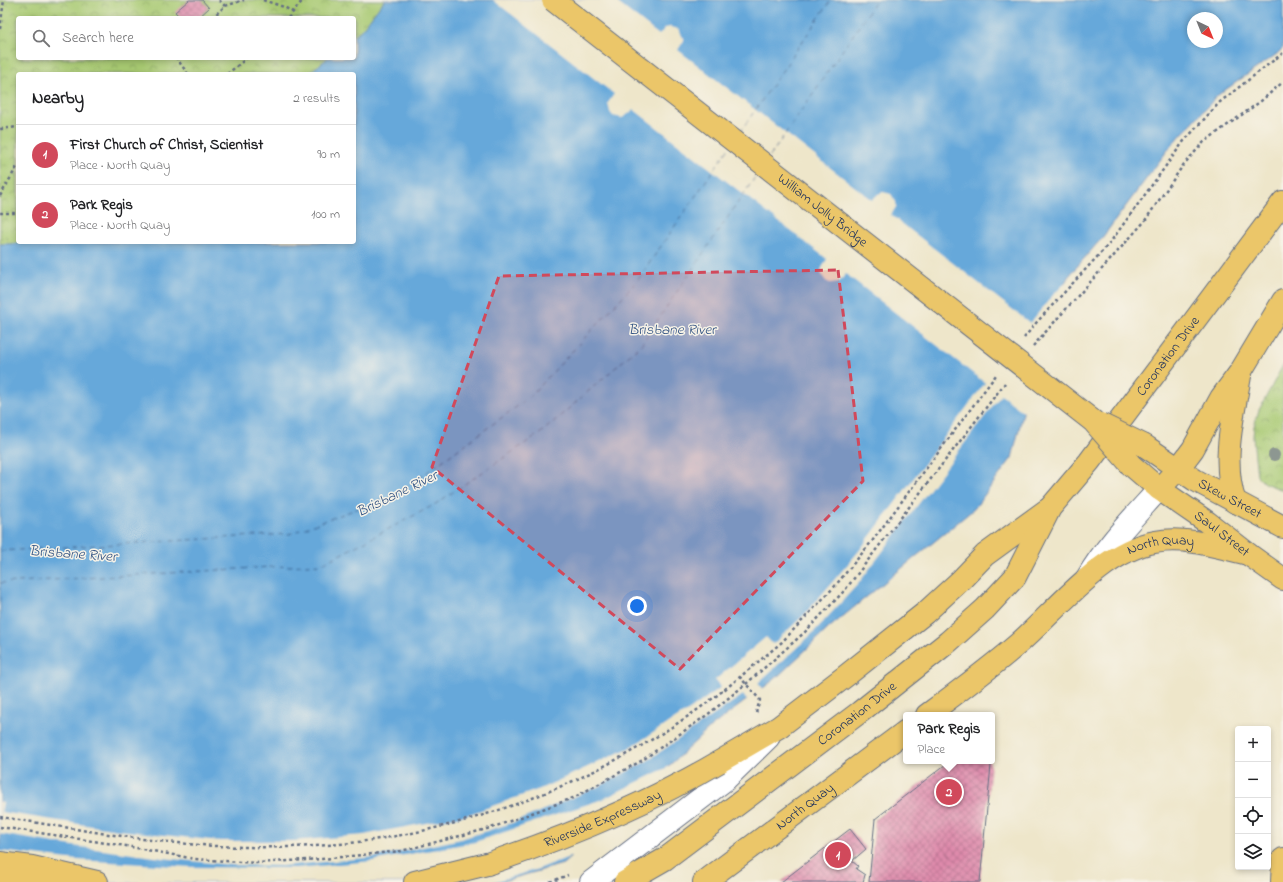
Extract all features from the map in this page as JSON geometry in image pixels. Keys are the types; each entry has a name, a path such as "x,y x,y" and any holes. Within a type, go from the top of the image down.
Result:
{"main road":[{"name":"William Jolly Bridge","path":"553,0 1093,421 1131,465 1159,489"},
{"name":"Coronation Drive","path":"625,882 664,859 901,680 948,642 985,609 1015,577 1050,508 1094,455 1283,202"},
{"path":"1159,489 1178,469 1199,439 1222,398 1241,371 1283,301"},
{"path":"1235,502 1230,481 1229,445 1241,371"},
{"name":"William Jolly Bridge","path":"1093,421 1145,446 1178,469"},
{"name":"Skew Street","path":"1178,469 1235,502 1283,527"},
{"name":"Saul Street","path":"1159,489 1207,522 1283,579"},
{"name":"Coronation Drive","path":"779,727 895,638 961,580 985,554 1050,508"},
{"name":"North Quay","path":"931,712 965,687 1019,643 1084,582 1118,555 1156,541 1173,540 1193,541 1248,554"},
{"name":"Riverside Expressway","path":"415,882 487,864 528,850 629,809 689,780 779,727"},
{"name":"North Quay","path":"704,882 903,733"},
{"path":"646,882 664,859"},
{"path":"1282,882 1283,859"},
{"path":"0,862 32,867 97,882"},
{"path":"0,879 53,882"}],"lane":[{"name":"North Quay","path":"1084,582 1111,543 1159,489"},
{"path":"591,882 725,780 779,727"}],"path":[{"path":"0,29 4,0"},
{"path":"219,0 225,6"},
{"path":"214,16 225,6 244,0"},
{"path":"263,0 284,7 293,12"},
{"path":"290,16 302,0"},
{"path":"1022,341 1036,323 1109,244 1184,141 1220,102 1283,53"},
{"path":"178,60 187,72"},
{"path":"230,72 244,60"},
{"path":"1032,347 1144,222 1184,164 1204,142 1261,101 1283,82"},
{"path":"0,129 16,127"},
{"path":"0,196 16,168"},
{"path":"0,213 16,213"},
{"path":"0,817 178,843 244,848 322,846 390,838 444,826 498,810 554,789 624,755 661,734 690,715 740,677 782,642 835,586 873,540 999,371"},
{"path":"0,827 126,846 195,859 256,863 322,859 401,851 491,828 573,798 641,761 706,715 746,684 805,632 844,590 1005,383"},
{"path":"740,677 760,700"}],"highlighted area":[{"path":"838,270 863,481 680,669 432,467 499,276"}],"green space":[{"path":"0,0 385,0 356,34 356,16 16,16 16,60 326,60 310,72 16,72 16,244 0,244"},
{"path":"1283,365 1283,490 1264,483 1257,476 1253,437 1254,426 1259,410"}],"water":[{"name":"Brisbane River","path":"385,0 1283,0 1283,48 1277,54 1218,95 1170,147 1102,238 1068,277 1046,319 1012,458 974,509 830,627 775,679 712,726 563,864 500,882 0,882 0,244 356,244 356,72 310,72 326,60 356,60 356,34"}],"pier":[{"path":"493,0 614,0 659,35 665,28 670,27 679,29 683,42 678,50 872,200 878,194 883,192 891,194 896,202 896,207 891,215 1030,323 1053,295 1068,280 1048,320 1025,413 1001,395 858,584 812,634 758,683 763,690 748,702 743,695 647,761 600,786 515,822 461,839 376,857 282,866 231,865 162,858 0,834 0,802 3,802 1,812 118,830 220,841 292,841 364,835 467,815 540,789 629,748 691,709 721,687 715,680 766,637 773,644 804,615 859,551 985,383 846,274 839,282 830,283 826,281 821,272 827,259 633,109 622,118 613,116 610,112 608,103 614,94"},
{"path":"674,764 577,854 538,869 493,882 0,882 0,851 77,860 191,867 296,868 372,861 475,842 603,799"}],"building":[{"path":"189,0 202,0 209,8 200,16 179,16 175,12"},
{"path":"946,764 991,765 980,882 869,882 875,819"},
{"path":"850,829 866,849 852,861 858,866 856,869 865,875 863,882 781,882"}],"ferry route":[{"path":"740,132 831,0"},
{"path":"770,156 877,0"},
{"path":"0,551 289,534 397,494 530,397 637,281 728,149"},
{"path":"0,583 322,564 434,505 542,432 640,346 758,173"}],"place":[{"name":"Park Regis","path":"949,792"},
{"name":"First Church of Christ, Scientist","path":"838,855"}]}
